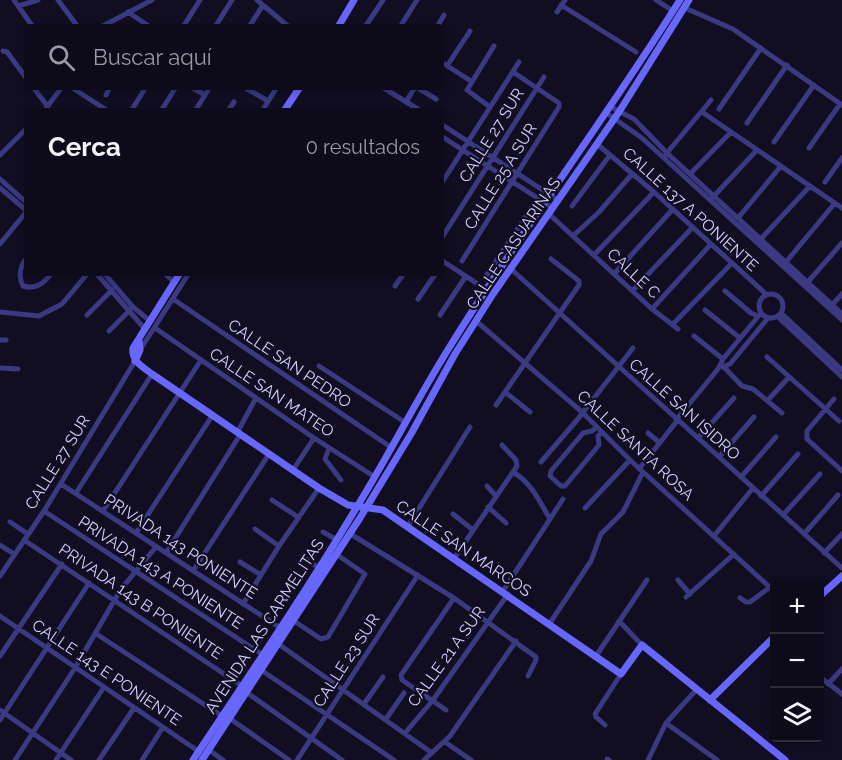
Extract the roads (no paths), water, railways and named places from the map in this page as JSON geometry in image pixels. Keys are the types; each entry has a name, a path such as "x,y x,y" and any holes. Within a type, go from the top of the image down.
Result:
{"main road":[{"path":"340,24 354,0"},
{"name":"CALLE CASUARINAS","path":"366,507 476,321 541,200 549,194 680,0"},
{"name":"CALLE CASUARINAS","path":"357,506 449,348 490,292 511,269 551,211 614,119 689,0"},
{"path":"286,108 298,90"},
{"name":"CALLE 27 SUR","path":"135,361 132,350 177,278"},
{"name":"CALLE 27 SUR","path":"135,361 140,350 139,341"},
{"name":"CALLE SAN MARCOS","path":"135,361 319,488 348,505 383,510 408,526 621,674"},
{"name":"AVENIDA LAS CARMELITAS","path":"244,689 261,670 357,506"},
{"name":"AVENIDA LAS CARMELITAS","path":"283,630 294,621 366,507"},
{"path":"824,592 842,576"},
{"name":"AVENIDA LAS CARMELITAS","path":"193,760 244,689 263,655 276,642"},
{"path":"710,700 770,642"},
{"path":"621,674 642,645 785,760"},
{"name":"AVENIDA LAS CARMELITAS","path":"202,760 225,717"}],"street":[{"path":"14,0 31,24"},
{"path":"18,6 38,0"},
{"path":"58,0 76,24"},
{"path":"106,24 152,0"},
{"path":"185,24 200,0"},
{"path":"216,24 232,0"},
{"path":"257,0 283,24"},
{"path":"367,24 383,0"},
{"path":"402,24 417,0"},
{"path":"656,0 673,11"},
{"path":"557,12 563,3 636,52"},
{"path":"251,24 263,5"},
{"path":"685,8 727,25 841,105 809,148"},
{"path":"128,12 146,24"},
{"path":"439,24 444,15"},
{"path":"470,32 444,64 471,81"},
{"path":"490,107 468,92 467,87 494,46"},
{"path":"719,109 760,48"},
{"path":"3,51 24,75"},
{"path":"444,179 519,62"},
{"path":"747,123 787,65"},
{"path":"513,72 537,88"},
{"name":"CALLE 27 SUR","path":"444,234 544,77"},
{"path":"774,142 814,85"},
{"name":"CALLE 25 A SUR","path":"462,261 560,105 537,88"},
{"path":"35,90 45,108"},
{"path":"47,108 60,90"},
{"path":"76,90 104,108"},
{"path":"133,108 144,90"},
{"path":"163,108 174,90"},
{"path":"196,90 205,95"},
{"path":"197,108 208,90"},
{"path":"245,90 268,101"},
{"path":"264,108 275,90"},
{"path":"387,90 416,108"},
{"path":"406,102 414,90"},
{"path":"421,90 436,99"},
{"path":"665,155 711,100"},
{"path":"232,108 234,102"},
{"path":"93,108 96,103"},
{"path":"607,109 637,122 665,155 842,314"},
{"path":"607,109 614,119 690,174 713,198 738,218 759,241 786,262 842,324"},
{"path":"702,112 842,208"},
{"path":"623,125 622,120 627,116"},
{"path":"629,130 636,128 637,122"},
{"path":"444,127 558,200"},
{"path":"0,155 24,131"},
{"path":"690,174 731,132"},
{"name":"CALLE C","path":"444,138 541,200 574,235 575,239 652,309 678,329"},
{"name":"CALLE 137 A PONIENTE","path":"597,144 654,192 766,294"},
{"path":"713,198 757,150"},
{"path":"572,206 610,155"},
{"path":"825,182 842,158"},
{"path":"738,218 781,166"},
{"path":"574,235 599,212 632,174"},
{"path":"0,179 24,200"},
{"path":"759,241 810,186"},
{"path":"0,188 24,208"},
{"path":"594,255 654,192"},
{"path":"486,276 541,200"},
{"path":"786,262 835,203"},
{"path":"615,273 673,209"},
{"path":"0,244 24,215"},
{"path":"633,290 693,228"},
{"path":"806,284 842,243"},
{"path":"652,309 711,244"},
{"path":"496,405 580,283 551,259"},
{"path":"24,262 21,266 20,280 23,286 28,288 39,285 49,276"},
{"path":"444,263 490,292"},
{"path":"673,324 732,263"},
{"name":"CALLE SAN ISIDRO","path":"511,269 842,568"},
{"path":"0,312 39,316 62,304 85,276"},
{"path":"99,276 113,288"},
{"path":"106,276 144,328"},
{"path":"140,350 187,276"},
{"path":"395,286 402,276"},
{"path":"418,299 434,276"},
{"path":"440,315 466,276"},
{"path":"87,315 113,288"},
{"path":"724,291 751,314 759,314 768,318"},
{"path":"550,623 591,561 601,534 623,512 641,470 759,314 759,302 766,294 777,295 782,299 784,304 780,315"},
{"path":"832,305 842,294"},
{"name":"CALLE SAN PEDRO","path":"173,299 392,448"},
{"path":"131,310 149,320"},
{"path":"109,331 131,310"},
{"path":"705,310 740,338"},
{"path":"722,365 730,364 768,318 780,315"},
{"path":"780,315 842,376"},
{"name":"CALLE SANTA ROSA","path":"476,321 582,412 630,460 770,587"},
{"name":"CALLE SAN MATEO","path":"155,328 314,438 375,477"},
{"path":"694,336 742,386 753,389 782,413"},
{"path":"541,462 633,348"},
{"path":"815,348 842,370"},
{"path":"767,357 839,421"},
{"path":"103,511 201,360"},
{"name":"CALLE 27 SUR","path":"0,576 44,511 135,361"},
{"path":"319,366 406,423"},
{"path":"0,368 18,369"},
{"path":"76,493 152,374"},
{"path":"768,400 789,377"},
{"path":"505,392 531,412"},
{"path":"165,553 238,434 256,398"},
{"path":"698,438 734,398"},
{"path":"834,399 806,435 807,439 842,471"},
{"path":"136,534 212,416"},
{"path":"719,457 754,417"},
{"path":"408,526 470,427"},
{"path":"597,427 583,433 551,471 550,476 561,486 565,486 599,445 598,436 602,432"},
{"path":"648,433 660,443"},
{"path":"741,477 776,437"},
{"path":"293,470 314,438"},
{"path":"455,557 517,463 502,445"},
{"path":"329,448 325,459 341,480"},
{"path":"193,571 269,454"},
{"path":"761,496 798,454"},
{"path":"585,508 630,460"},
{"path":"513,472 527,482 541,501 550,519"},
{"path":"783,515 820,474"},
{"name":"PRIVADA 143 PONIENTE","path":"60,484 283,630"},
{"path":"487,486 496,496"},
{"path":"243,604 319,488"},
{"path":"714,536 753,488"},
{"path":"804,534 837,495"},
{"name":"CALLE 21 A SUR","path":"405,733 433,700 488,621 563,499"},
{"path":"272,500 298,517"},
{"path":"489,507 506,523"},
{"name":"PRIVADA 143 A PONIENTE","path":"44,511 263,655"},
{"path":"453,514 473,530"},
{"path":"10,522 28,534"},
{"path":"255,529 279,546"},
{"path":"323,532 337,540"},
{"path":"349,533 454,598 516,641 537,658 528,676"},
{"path":"824,553 842,534"},
{"name":"PRIVADA 143 B PONIENTE","path":"24,540 244,689 342,760"},
{"path":"0,545 14,554"},
{"path":"15,760 75,668 114,600 156,547"},
{"path":"294,621 321,639 328,637 365,574 336,554"},
{"path":"678,580 688,595 734,554"},
{"path":"303,557 319,568"},
{"path":"240,562 261,575"},
{"path":"0,656 62,564"},
{"name":"CALLE 23 SUR","path":"297,760 418,575"},
{"path":"596,656 647,580"},
{"path":"0,720 2,712 89,583"},
{"path":"740,598 750,602 770,590"},
{"path":"446,710 401,678 454,598"},
{"name":"CALLE 143 E PONIENTE","path":"0,616 198,751"},
{"path":"619,621 642,645"},
{"path":"95,633 289,760"},
{"path":"424,760 445,742 516,641"},
{"path":"276,642 432,753"},
{"path":"828,684 842,669"},
{"path":"261,670 394,760"},
{"path":"605,725 595,714 621,674"},
{"path":"364,704 383,677"},
{"path":"824,680 842,694"},
{"path":"56,760 104,687"},
{"path":"648,760 666,723 697,689"},
{"path":"386,719 404,693"},
{"path":"99,760 134,708"},
{"path":"2,712 71,760"},
{"path":"666,723 717,760"},
{"path":"142,760 164,727"},
{"path":"445,742 471,760"},
{"path":"209,750 223,760"}]}
